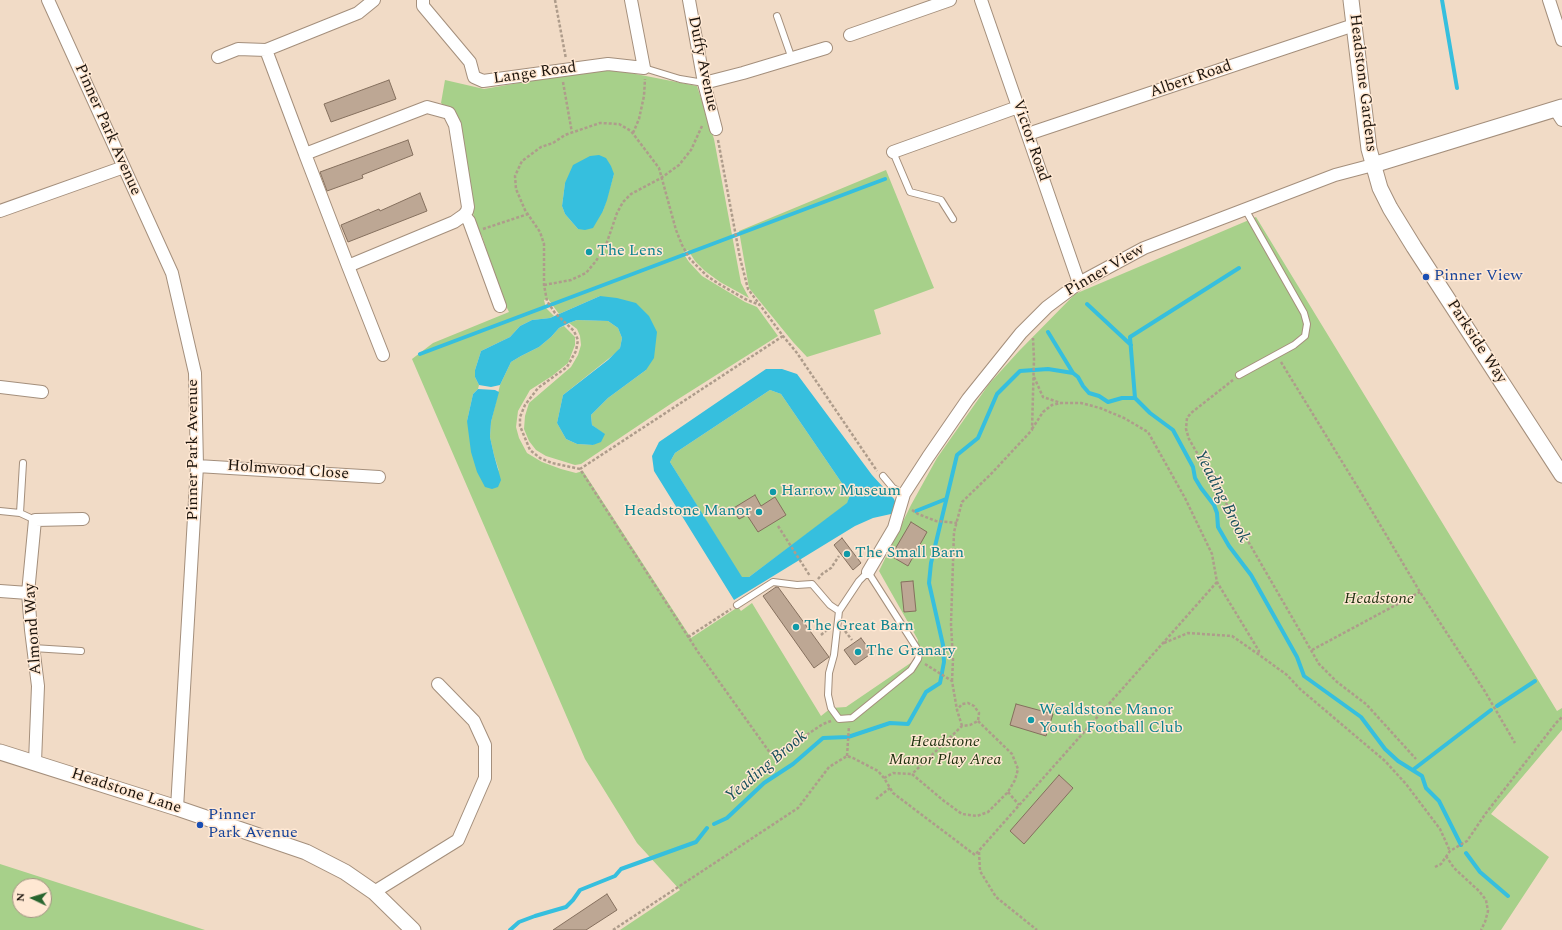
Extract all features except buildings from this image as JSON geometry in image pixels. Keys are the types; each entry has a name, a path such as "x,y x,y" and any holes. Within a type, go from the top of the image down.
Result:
{"street":[{"name":"Pinner Park Avenue","path":"48,0 172,273 195,373 197,466 177,808"},
{"path":"218,57 238,49 266,50 358,13 374,0"},
{"name":"Lange Road","path":"423,0 423,6 470,62 474,77 483,81 608,64 644,71"},
{"path":"631,0 644,71"},
{"name":"Duffy Avenue","path":"689,0 704,83 716,129"},
{"path":"850,35 950,0"},
{"name":"Victor Road","path":"981,0 1079,283"},
{"name":"Headstone Gardens","path":"1351,0 1369,149 1373,165"},
{"path":"1549,0 1562,40"},
{"name":"Albert Road","path":"1028,134 1354,25"},
{"path":"704,83 826,48"},
{"path":"266,50 382,354"},
{"path":"305,154 427,107 449,113 455,125 468,207 464,215 449,224 348,266"},
{"path":"893,152 1018,107"},
{"name":"Pinner View","path":"868,572 894,528 903,499 928,457 968,399 1032,321 1047,307 1079,283 1144,248 1335,175 1560,112"},
{"name":"Parkside Way","path":"1373,165 1380,188 1390,208 1562,474"},
{"path":"0,211 124,167"},
{"path":"464,215 469,221 500,306"},
{"path":"0,387 42,392"},
{"name":"Holmwood Close","path":"197,466 379,477"},
{"path":"35,520 83,519"},
{"name":"Almond Way","path":"35,520 28,593 38,686 35,762"},
{"path":"0,591 28,593"},
{"path":"374,892 458,840 485,778 485,745 474,721 438,684"},
{"name":"Headstone Lane","path":"0,752 177,808 306,852 345,872 374,892 413,930"}],"lane":[{"path":"777,16 792,59"},
{"path":"644,71 704,83"},
{"path":"893,152 910,192 940,200 952,220"},
{"path":"1239,375 1294,345 1305,336 1307,324 1304,313 1245,209"},
{"path":"20,513 24,463"},
{"path":"883,476 903,499"},
{"path":"0,511 20,513 35,520"},
{"path":"868,572 919,654 918,659 911,670 852,718 839,719 831,708 828,695 829,673 834,655 839,611 859,581 868,572"},
{"path":"737,605 773,582 797,585 812,584 830,606 839,611"},
{"path":"33,648 81,651"}],"path":[{"path":"555,0 567,63"},
{"path":"632,133 639,119 644,96 644,71"},
{"path":"562,76 572,132"},
{"path":"760,305 745,299 719,284 707,276 690,259 676,230 655,161 632,133 619,124 600,123 572,132 553,143 541,147 522,161 515,176 517,193 525,210 540,232 544,244 544,286 547,301 555,313 574,331 578,340 576,351 568,367 538,388 524,406 520,417 520,426 530,450 540,458 552,463 580,469 688,637 773,758 823,724 839,719"},
{"path":"544,286 571,280 585,273 596,261 606,245 623,202 631,194 661,178 678,165 691,150 703,124"},
{"path":"716,129 741,264 748,290 797,352 878,472 883,476"},
{"path":"477,231 528,214"},
{"path":"1032,321 1034,359 1032,430"},
{"path":"580,469 783,336"},
{"path":"1276,355 1420,592 1484,690 1515,743"},
{"path":"1033,375 1043,397 1061,403"},
{"path":"1239,375 1191,413 1187,418 1186,430 1189,439 1319,664 1337,682 1366,704 1416,759"},
{"path":"962,726 950,680 953,660 951,624 954,532 956,523 962,502 991,474 1032,430 1043,412 1052,405 1061,403 1081,403 1100,408 1124,418 1148,432 1185,498 1212,554 1217,582 1258,651 1258,654"},
{"path":"903,499 918,514 944,522 956,523"},
{"path":"778,526 809,575 812,584 826,570 831,568 839,556"},
{"path":"613,930 798,808 829,767 847,756 878,771 893,793 975,856 1217,582"},
{"path":"1312,650 1420,592"},
{"path":"688,637 737,605"},
{"path":"1162,644 1188,633 1232,636 1282,671 1385,761 1440,829 1450,851"},
{"path":"934,670 950,680"},
{"path":"957,710 962,704 968,703 974,706 979,713 978,721"},
{"path":"1436,867 1441,864 1450,851 1468,841 1495,801 1562,717"},
{"path":"912,774 962,726 970,725 978,721"},
{"path":"884,778 893,773 912,774 962,814 977,816 988,812 1008,792 1015,780 1018,769 1012,754 978,721"},
{"path":"847,756 849,732"},
{"path":"876,799 890,788"},
{"path":"1008,792 1019,805"},
{"path":"978,852 980,871 996,897 1037,930"},
{"path":"1446,856 1454,868 1479,891 1486,900 1488,911 1486,922 1481,930"}],"green space":[{"path":"605,68 697,86 714,139 741,283 749,298 720,282 705,271 695,261 688,250 683,253 702,276 745,302 757,307 778,336 672,403 581,464 575,465 546,456 536,450 529,441 524,429 525,416 529,403 571,367 578,355 581,345 580,336 577,329 569,323 577,320 608,321 618,328 622,338 620,348 617,352 563,395 557,423 566,439 577,444 593,445 604,434 592,425 591,415 608,398 646,370 600,296 559,314 548,299 544,300 546,308 554,316 550,318 532,320 520,326 510,337 481,351 475,370 475,377 479,385 478,389 473,394 467,421 499,471 490,437 491,422 500,385 511,362 539,347 559,328 564,326 575,337 575,345 568,363 552,376 530,390 518,411 516,427 519,438 527,453 542,462 561,469 576,473 583,471 691,638 738,607 741,611 752,603 821,716 831,708 846,707 912,662 915,656 918,640 879,571 911,505 937,458 989,384 1075,294 1256,217 1557,711 1562,708 1562,730 1491,814 1549,857 1501,930 620,930 680,890 637,843 585,759 412,359 433,343 509,312 501,296 482,236 475,225 458,118 441,103 445,80 484,89","holes":["614,174 603,211 578,229 565,214 562,206 565,183"]},
{"path":"886,170 934,288 874,310 881,334 807,357 749,288 739,231"},
{"path":"770,390 781,394 850,495 847,504 749,577 741,577 670,462 675,453"},
{"path":"0,864 43,878 12,878 12,918 52,918 52,881 205,930 0,930"}],"water":[{"path":"599,155 606,158 614,174 607,200 603,211 593,228 585,230 578,229 565,214 562,206 565,183 573,165 590,156"},
{"path":"600,296 617,298 636,303 649,316 657,332 654,358 646,370 608,398 591,415 592,425 605,434 601,442 593,445 577,444 566,439 557,423 563,395 608,360 620,348 622,338 618,328 608,321 577,320 569,323 559,328 539,347 511,362 500,385 491,387 479,385 475,377 475,370 481,351 510,337 520,326 532,320 550,318"},
{"path":"766,369 782,369 797,374 872,475 894,499 896,504 895,510 891,514 873,518 855,526 734,600 654,471 652,456 659,442","holes":["770,390 781,394 850,495 847,503 749,577 742,577 670,462 675,453"]},
{"path":"478,389 495,390 499,392 491,422 490,437 501,480 498,487 492,489 485,487 477,472 471,452 467,421 473,394"}],"waterway":[{"path":"1442,0 1457,88"},
{"path":"420,354 885,179"},
{"path":"1135,398 1130,337 1239,268"},
{"path":"1087,304 1131,345"},
{"path":"1048,332 1073,373"},
{"name":"Yeading Brook","path":"714,824 727,818 764,783 793,764 823,738 848,737 890,723 908,724 926,692 940,683 944,662 943,645 929,583 931,563 957,455 978,438 997,394 1020,371 1048,369 1073,373 1078,377 1089,393 1099,396 1108,402 1122,398 1135,398 1150,413 1173,430 1193,467 1195,478 1214,505 1217,513 1218,527 1229,546 1251,575 1297,657 1304,676 1361,717 1385,749 1398,761 1422,776 1426,788 1439,801 1461,845"},
{"name":"Yeading Brook","path":"916,511 946,499"},
{"path":"1497,706 1535,681"},
{"path":"1414,769 1491,710"},
{"name":"Yeading Brook","path":"510,930 519,922 566,907 580,890 615,876 621,869 696,842 707,828"},
{"name":"Yeading Brook","path":"1466,853 1480,872 1508,896"}],"place":[{"name":"The Lens","path":"589,252"},
{"name":"Pinner View","path":"1426,277"},
{"name":"Harrow Museum","path":"773,492"},
{"name":"Headstone Manor","path":"759,512"},
{"name":"The Small Barn","path":"847,554"},
{"name":"The Great Barn","path":"796,627"},
{"name":"The Granary","path":"858,652"},
{"name":"Wealdstone Manor Youth Football Club","path":"1031,720"},
{"name":"Pinner Park Avenue","path":"200,825"}],"park label":[{"name":"Headstone","path":"1379,600"},
{"name":"Headstone Manor Play Area","path":"945,752"}]}
